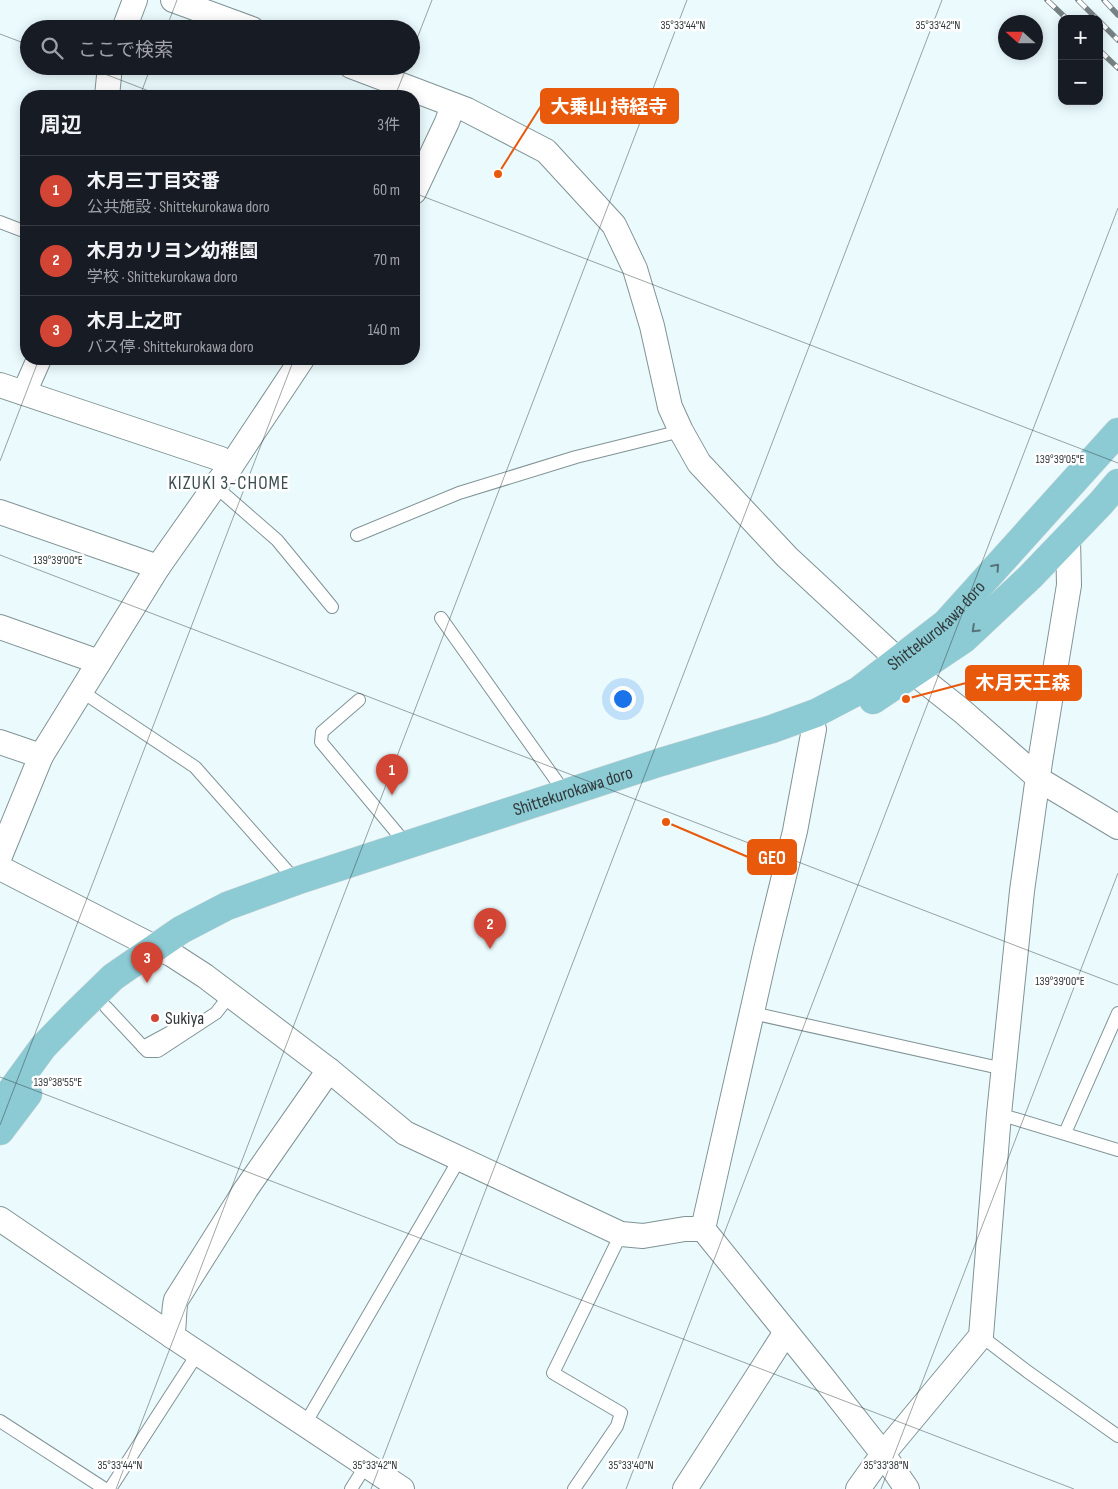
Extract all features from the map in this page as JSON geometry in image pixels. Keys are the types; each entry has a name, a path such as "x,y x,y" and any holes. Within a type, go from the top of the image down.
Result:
{"main road":[{"name":"Shittekurokawa doro","path":"0,1106 43,1047 113,977 163,951 259,910 320,888 814,729 869,702 906,667 1118,432"},
{"name":"Shittekurokawa doro","path":"0,1131 54,1058 163,951 181,930 227,906 296,881 816,713 964,639 1030,577 1118,483"}],"street":[{"path":"127,20 135,0"},
{"path":"174,0 225,9 240,20"},
{"path":"108,90 109,75"},
{"path":"375,75 414,90"},
{"path":"420,92 467,110 546,151 614,225 635,269 652,326 670,406 681,431 699,462 786,557 906,667 962,712 1038,778 1118,827"},
{"path":"420,179 453,105"},
{"path":"24,393 36,365"},
{"path":"0,856 41,756 158,567 231,466 298,365"},
{"path":"0,385 221,459 231,466"},
{"path":"0,512 158,567"},
{"path":"858,1489 884,1454 981,1336 1004,1069 1022,892 1069,585 1068,538"},
{"path":"0,627 99,662"},
{"path":"703,1229 795,831 814,729"},
{"path":"0,742 41,756"},
{"path":"0,868 163,951 205,976 223,1004 329,1070 405,1133 622,1234 643,1236 685,1229 703,1229"},
{"path":"172,1336 174,1325 173,1311 176,1300 246,1189 329,1070"},
{"path":"0,1219 402,1489"},
{"path":"703,1229 884,1454 907,1489"},
{"path":"685,1489 786,1332"}],"lane":[{"path":"0,222 20,230"},
{"path":"357,535 459,493 576,457 681,431"},
{"path":"215,486 277,540 332,607"},
{"path":"441,618 565,793"},
{"path":"81,691 195,767 296,881"},
{"path":"359,700 322,732 321,742 406,845"},
{"path":"106,1007 147,1051 158,1050 223,1004"},
{"path":"752,1013 1004,1069"},
{"path":"1065,1133 1118,1013"},
{"path":"1000,1114 1118,1150"},
{"path":"305,1424 460,1158"},
{"path":"574,1489 617,1426 620,1413 553,1373 622,1234"},
{"path":"981,1336 1118,1436"},
{"path":"110,1489 198,1353"},
{"path":"0,1421 106,1489"},
{"path":"351,1489 366,1465"}],"railway":[{"path":"1047,0 1063,15"},
{"path":"1078,0 1093,15"},
{"path":"1104,0 1118,15"},
{"path":"1103,25 1118,40"},
{"path":"1103,54 1118,68"}],"place":[{"name":"大乗山 持経寺","path":"498,174"},
{"name":"木月天王森","path":"906,699"},
{"name":"木月三丁目交番","path":"392,795"},
{"name":"GEO","path":"666,822"},
{"name":"木月カリヨン幼稚園","path":"490,949"},
{"name":"木月上之町","path":"147,983"},
{"name":"Sukiya","path":"155,1018"}],"district":[{"name":"KIZUKI 3-CHOME","path":"229,483"}]}
